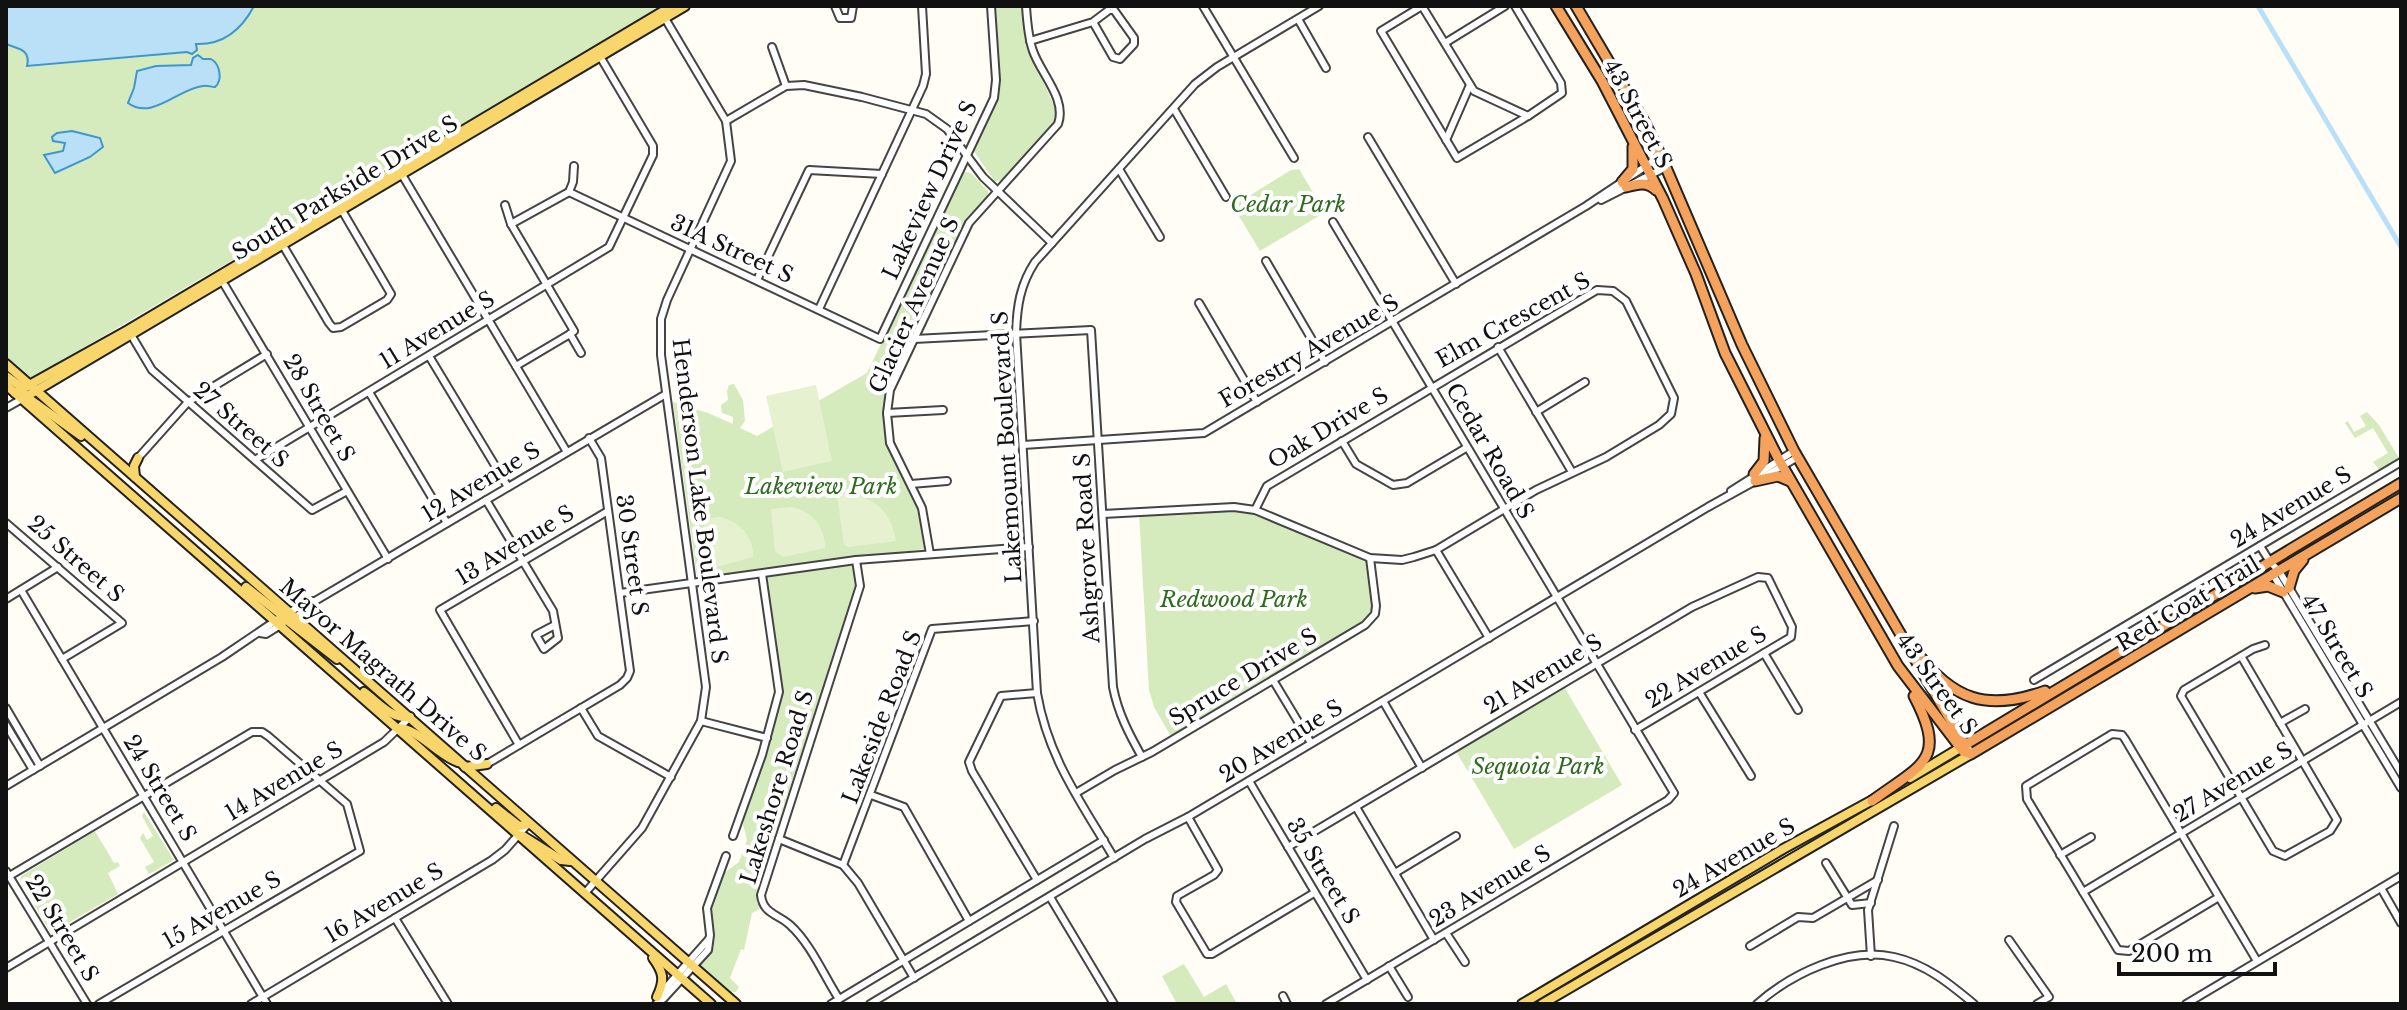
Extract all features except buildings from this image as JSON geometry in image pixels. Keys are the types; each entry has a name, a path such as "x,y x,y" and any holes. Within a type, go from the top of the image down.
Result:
{"highway":[{"name":"43 Street S","path":"1556,6 1630,132 1696,274 1725,353 1792,483 1898,666 1971,754"},
{"name":"43 Street S","path":"1576,6 1661,156 1742,345 1796,454 1962,746"},
{"path":"1630,132 1634,162 1624,184 1648,184 1663,199"},
{"path":"1755,478 1764,461 1764,430"},
{"path":"1755,478 1778,476 1792,483"},
{"name":"Red Coat Trail","path":"2074,679 2401,483"},
{"name":"Red Coat Trail","path":"1971,754 2401,498"},
{"path":"2248,590 2268,586 2286,590 2294,571 2313,551"},
{"path":"1869,616 1888,614 1934,674 1966,696 1990,701 2016,700 2074,679"},
{"path":"1872,801 1924,761 1931,745 1927,722 1898,666"},
{"path":"1962,746 2074,679"}],"main road":[{"name":"South Parkside Drive S","path":"663,15 672,6"},
{"name":"South Parkside Drive S","path":"25,392 130,333 663,15 685,6"},
{"name":"Mayor Magrath Drive S","path":"6,364 25,392 201,555 349,664 736,1004"},
{"path":"6,376 25,392"},
{"name":"Mayor Magrath Drive S","path":"6,385 25,392 100,446 285,618 340,677 711,1004"},
{"path":"120,464 138,458"},
{"path":"136,478 134,466 138,458"},
{"path":"340,677 394,715 410,717"},
{"path":"398,728 408,729 445,758 464,765 487,764 483,782"},
{"name":"24 Avenue S","path":"1522,1004 1962,746"},
{"name":"24 Avenue S","path":"1542,1004 1971,754"},
{"path":"476,798 519,826 529,824"},
{"path":"519,835 527,836 561,860 572,862"},
{"path":"646,947 664,976 655,1002"}],"street":[{"path":"835,6 840,18 845,20 851,18 853,6"},
{"path":"819,309 913,109 926,74 922,6"},
{"name":"Lakeview Drive S","path":"880,339 996,90 991,6"},
{"name":"Glacier Avenue S","path":"930,554 922,508 890,443 887,413 890,390 969,223 1058,124 1061,116 1034,54 1026,6"},
{"path":"1203,6 1294,158"},
{"name":"Lakemount Boulevard S","path":"1114,858 1051,747 1043,726 1037,693 1017,306 1027,274 1052,243 1205,75 1319,6"},
{"path":"1515,6 1561,83 1562,93 1528,116 1457,158 1381,31 1422,6 1474,91 1528,116"},
{"path":"1445,43 1505,6"},
{"path":"1030,41 1093,22 1109,10 1117,11 1134,38 1134,44 1124,57 1113,57 1093,22"},
{"name":"Henderson Lake Boulevard S","path":"585,893 642,828 701,721 706,687 666,394 661,319 731,161 726,121 663,15"},
{"path":"1298,19 1326,68"},
{"path":"772,47 786,86"},
{"name":"11 Avenue S","path":"255,460 609,247 653,155 653,146 599,53"},
{"path":"1446,140 1470,85"},
{"path":"726,121 786,86 815,86 913,109 943,125 996,191 1052,243"},
{"path":"1174,109 1226,197"},
{"path":"1368,137 1456,284"},
{"name":"Forestry Avenue S","path":"1023,445 1204,433 1648,170 1661,156"},
{"path":"511,224 569,192 574,166"},
{"name":"Forestry Avenue S","path":"1648,170 1666,167"},
{"path":"1119,169 1160,237"},
{"path":"757,280 809,170 882,174"},
{"path":"400,172 567,452"},
{"name":"31A Street S","path":"569,192 880,339"},
{"path":"505,205 511,224 574,331 516,366"},
{"path":"281,243 333,328 341,327 387,300 391,294 388,287 340,207"},
{"name":"Cedar Road S","path":"1333,222 1595,664 1673,789 1672,796"},
{"path":"1266,261 1325,362"},
{"name":"28 Street S","path":"221,278 388,559"},
{"name":"Elm Crescent S","path":"1370,558 1402,560 1436,550 1659,425 1671,414 1673,406 1671,390 1626,301 1613,291 1597,290 1431,387"},
{"path":"1199,303 1257,402"},
{"name":"Ashgrove Road S","path":"1016,333 1091,330 1113,687 1124,725 1142,757"},
{"name":"27 Street S","path":"130,333 152,370 312,510 347,491"},
{"path":"914,339 1016,333"},
{"path":"570,334 581,353"},
{"path":"1498,347 1572,472"},
{"path":"138,458 188,402 267,354"},
{"path":"429,356 508,487"},
{"path":"1536,412 1585,382"},
{"name":"Oak Drive S","path":"1255,510 1267,486 1431,387"},
{"path":"6,398 25,392"},
{"path":"6,408 25,392"},
{"path":"369,392 447,523"},
{"name":"12 Avenue S","path":"6,786 260,633 266,634 309,601 315,601 388,559 666,394"},
{"path":"887,413 943,410"},
{"name":"30 Street S","path":"581,708 627,678 630,671 601,458 589,438"},
{"path":"1342,441 1356,464 1393,485 1407,483 1466,448"},
{"name":"20 Avenue S","path":"870,1004 1796,454"},
{"name":"24 Avenue S","path":"2034,680 2401,462"},
{"path":"911,484 947,481"},
{"path":"486,500 553,611 555,625"},
{"path":"1103,514 1234,507 1255,510 1370,558"},
{"name":"13 Avenue S","path":"519,745 440,610 608,511"},
{"name":"25 Street S","path":"6,523 122,623 62,659"},
{"name":"47 Street S","path":"2260,546 2366,722 2401,773"},
{"path":"620,593 856,560 1029,547"},
{"path":"1436,550 1489,638"},
{"name":"Spruce Drive S","path":"1076,793 1273,680 1370,620 1376,606 1370,558"},
{"name":"Lakeshore Road S","path":"839,999 800,936 787,923 767,911 761,900 860,586 856,560"},
{"path":"6,599 58,567"},
{"path":"733,836 767,738 779,692 762,574"},
{"name":"21 Avenue S","path":"1288,847 1692,607 1765,576 1771,581 1792,633"},
{"name":"24 Street S","path":"21,590 265,1000"},
{"name":"Lakeside Road S","path":"843,865 932,629 1034,621"},
{"name":"22 Avenue S","path":"1635,730 1788,639 1792,633"},
{"path":"2241,656 2336,816 2337,824 2330,831 2289,855 2280,856 2273,851 2183,700 2182,693 2241,656 2265,645"},
{"path":"1764,653 1798,710"},
{"path":"1273,680 1311,743"},
{"path":"1699,692 1751,776"},
{"path":"1037,693 1001,696 969,762 1037,880"},
{"path":"1383,701 1422,768"},
{"name":"27 Avenue S","path":"2083,892 2401,702"},
{"path":"6,708 40,766"},
{"path":"487,764 581,708 598,736 671,777"},
{"path":"2280,723 2305,709"},
{"name":"14 Avenue S","path":"6,968 384,742 410,717"},
{"path":"701,721 767,738"},
{"name":"47 Street S","path":"2366,722 2401,788"},
{"path":"6,725 33,770"},
{"path":"7,875 252,732 262,732 268,736 320,780"},
{"path":"2219,897 2129,951 2122,952 2060,855 2027,799 2025,789 2029,783 2118,733 2125,739 2181,834 2219,897 2257,961"},
{"name":"15 Avenue S","path":"99,1004 360,851 347,804 320,780"},
{"name":"35 Street S","path":"1249,781 1367,980"},
{"path":"871,795 904,807 969,921"},
{"name":"23 Avenue S","path":"1326,1004 1672,796"},
{"path":"1356,807 1434,940"},
{"path":"1188,817 1218,870 1177,896 1176,902 1207,954 1314,893"},
{"name":"16 Avenue S","path":"251,1004 265,1000 492,860 529,824"},
{"path":"1871,956 1868,922 1871,903 1894,826"},
{"path":"1395,873 1456,836"},
{"path":"2060,855 2091,837"},
{"path":"779,839 843,865 858,883 914,978"},
{"path":"831,1004 1104,840"},
{"path":"655,1002 690,964 708,950 707,908 726,856"},
{"path":"1826,863 1852,905 1871,903"},
{"name":"22 Street S","path":"7,875 87,1004"},
{"path":"2186,1004 2401,876"},
{"path":"1750,946 1798,917 1813,918 1878,880"},
{"path":"2381,888 2401,923"},
{"path":"1050,897 1114,1004"},
{"path":"395,918 448,1004"},
{"path":"1446,933 1465,962"},
{"path":"2009,940 2049,997 2037,1004"},
{"path":"1757,1004 1774,989 1808,972 1839,959 1871,956 1893,956 1934,972 1974,1004"},
{"path":"1389,966 1408,997"},
{"path":"1283,996 1287,1004"}],"green space":[{"path":"254,6 663,6 34,377 28,377 6,358 6,44 24,49 31,66 195,47 196,44 205,44 251,13"},
{"path":"994,6 1021,6 1029,50 1057,112 1054,123 1001,180 995,182 973,150 998,86"},
{"name":"Cedar Park","path":"1299,169 1324,211 1260,251 1233,206 1291,170"},
{"name":"Lakeview Park","path":"971,173 988,191 988,196 965,221 887,386 884,403 887,443 917,507 925,549 697,577 673,402 733,424 733,417 722,413 721,405 728,400 729,385 734,384 743,400 745,421 740,428 757,436 867,373 962,174"},
{"path":"816,385 832,461 783,472 766,396"},
{"path":"2367,412 2379,425 2399,458 2381,472 2373,462 2388,453 2373,428 2355,438 2345,423 2348,421 2354,432 2366,426 2360,416"},
{"path":"837,495 859,496 877,505 889,520 896,541 844,545"},
{"path":"791,507 806,512 816,521 823,533 825,548 783,557 775,551 771,509"},
{"name":"Redwood Park","path":"1234,507 1255,510 1370,558 1376,600 1370,620 1173,740 1154,707 1149,690 1139,513"},
{"path":"720,517 744,531 751,542 753,557 712,568 705,562 704,519"},
{"path":"854,565 856,586 757,888 760,909 752,913 744,950 741,949 730,978 739,987 736,992 728,992 702,969 701,962 714,941 710,908 724,873 739,862 747,840 744,814 766,755 783,694 766,577"},
{"name":"Sequoia Park","path":"1562,683 1622,785 1514,849 1454,748"},
{"path":"144,812 174,860 149,874 145,867 154,862 140,838 143,833 147,840 153,836 142,816"},
{"path":"95,831 114,863 118,862 120,866 108,873 118,894 51,933 20,880 21,876"},
{"path":"1184,964 1204,997 1226,984 1237,1004 1177,1004 1162,976"}],"water":[{"path":"6,6 254,6 244,22 231,34 215,42 196,44 197,50 192,54 27,66 25,53 6,44"},
{"path":"198,55 217,64 220,76 215,87 194,88 146,108 137,108 128,103 137,71 156,66 191,65"},
{"path":"72,131 100,138 103,147 90,157 55,173 44,155 63,151 65,143 53,141 52,137"}],"waterway":[{"path":"2258,6 2401,247"}]}
